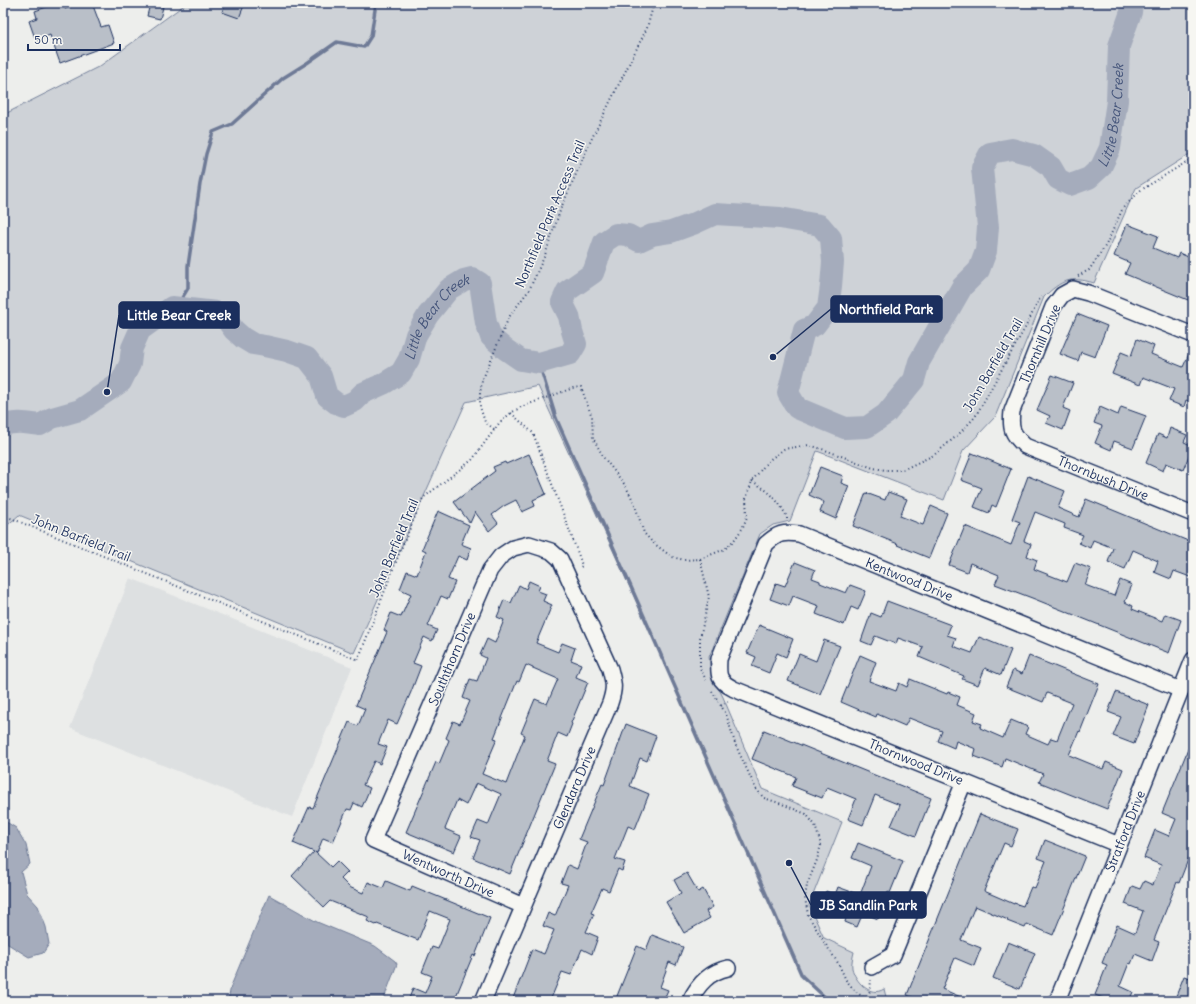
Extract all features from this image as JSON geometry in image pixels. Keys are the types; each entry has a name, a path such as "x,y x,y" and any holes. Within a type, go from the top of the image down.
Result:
{"street":[{"name":"Thornhill Drive","path":"1016,437 1011,424 1012,411 1054,307 1062,295 1073,289 1088,293 1193,335"},
{"name":"Thornbush Drive","path":"1016,437 1025,446 1037,452 1193,514"},
{"name":"Thornwood Drive","path":"786,532 774,537 766,544 718,659 718,673 724,684 1119,845"},
{"name":"Kentwood Drive","path":"786,532 799,534 1181,690"},
{"name":"Souththorn Drive","path":"373,840 490,570 501,556 513,548 530,544 551,551 560,559 567,573"},
{"name":"Glendara Drive","path":"483,1001 613,694 614,683 610,669 567,573"},
{"name":"Stratford Drive","path":"1057,1001 1193,660"},
{"path":"872,967 893,955 964,782"},
{"name":"Wentworth Drive","path":"373,840 523,906"},
{"path":"690,1001 698,987 708,977 717,970 728,968"}],"path":[{"name":"Northfield Park Access Trail","path":"494,429 485,422 480,407 482,381 509,317 529,290 545,255 561,208 592,138 647,28 654,3"},
{"path":"1076,276 1089,270 1106,245 1123,208 1141,190 1193,158"},
{"name":"John Barfield Trail","path":"3,515 358,660 400,549 423,498 472,460 500,422 520,408 573,388 581,387 592,417 594,438 604,458 625,485 634,502 644,532 652,542 672,557 684,560 700,559 725,549 735,539 742,529 747,517 746,499 752,481 768,461 784,449 809,445 873,468 886,470 902,470 934,455 959,434 975,417 1040,300 1045,295"},
{"path":"512,413 533,432 580,559 582,566 567,573"},
{"path":"752,481 774,496 781,506 787,517 786,532"},
{"path":"700,559 709,597 700,638 700,668 708,684"},
{"path":"711,689 726,714 736,746 756,789 764,798 806,814 815,824 822,845 807,885 805,898 808,915 838,962 846,980 855,991 866,1000 870,991 872,967"}],"shaded area":[{"path":"187,3 1193,3 1193,152 1136,188 1094,283 1079,280 1067,281 1061,283 1044,297 995,417 963,451 944,500 817,451 790,521 773,525 760,534 709,657 711,673 723,697 762,789 842,822 809,905 824,938 854,952 852,968 860,983 869,990 879,991 884,989 887,1001 829,1001 802,976 689,717 538,386 466,402 354,653 19,515 3,529 3,115 100,66"},
{"path":"130,578 352,667 292,817 70,728"}],"water":[{"path":"3,820 16,828 26,845 30,864 21,872 27,894 38,906 46,927 49,944 43,953 29,957 3,941"},
{"path":"269,895 317,922 375,946 395,961 397,964 383,1001 228,1001 231,986"}],"building":[{"path":"58,3 63,3 65,9 81,3 92,3 101,27 108,25 114,43 60,63 50,35 36,41 29,21 37,18 35,11"},
{"path":"226,3 245,3 239,18 222,12"},
{"path":"150,4 163,7 160,19 147,16"},
{"path":"1127,224 1158,236 1153,248 1177,258 1179,253 1193,259 1193,288 1188,300 1125,274 1130,263 1114,256"},
{"path":"1077,314 1107,326 1095,357 1081,352 1078,361 1060,354"},
{"path":"1137,339 1154,346 1151,354 1183,367 1193,345 1193,403 1186,400 1184,407 1169,401 1174,389 1143,377 1140,385 1112,374 1121,352 1131,356"},
{"path":"1052,375 1073,383 1063,408 1070,411 1063,430 1046,423 1050,416 1037,410"},
{"path":"1100,407 1118,415 1121,407 1146,416 1133,448 1114,441 1111,450 1095,443 1102,426 1094,423"},
{"path":"1170,428 1187,435 1184,442 1193,446 1183,470 1166,463 1163,471 1146,463 1158,434 1167,438"},
{"path":"972,453 1011,469 996,507 992,505 989,513 974,507 982,488 961,480"},
{"path":"529,454 546,494 533,500 535,506 522,512 516,500 504,506 492,515 498,523 489,531 475,512 470,523 454,502 495,471 493,467 505,462 506,464"},
{"path":"820,467 843,476 841,483 849,486 836,519 820,512 824,502 809,495"},
{"path":"1028,476 1065,491 1058,508 1079,517 1086,499 1193,543 1193,578 1174,571 1171,579 1154,572 1158,561 1133,550 1125,569 1108,562 1113,548 1093,540 1090,548 1079,543 1083,535 1064,528 1065,524 1035,512 1024,541 1031,544 1027,556 1037,560 1034,569 1067,582 1075,563 1091,569 1085,585 1114,596 1120,580 1132,585 1125,602 1133,606 1132,609 1162,621 1165,614 1181,620 1169,653 995,584 999,575 970,563 967,572 949,565 965,526 1011,545 1020,522 1012,519"},
{"path":"888,492 907,499 900,516 923,525 931,506 947,513 929,558 853,526 866,493 885,500"},
{"path":"438,511 469,525 461,544 471,548 467,560 458,556 448,579 455,582 448,599 441,596 428,626 437,630 432,641 424,637 413,663 421,666 397,724 388,720 378,744 387,747 380,764 374,761 363,785 370,788 362,807 354,803 351,810 347,809 333,842 323,838 317,853 315,852 331,867 337,861 348,872 341,879 349,887 363,893 368,882 383,888 386,881 410,891 412,886 490,918 475,956 473,955 454,1001 408,1001 413,988 425,993 432,976 422,972 432,947 438,949 450,919 430,911 418,940 377,924 376,925 367,921 369,917 330,901 324,907 292,876 314,852 293,843 309,807 313,808 349,722 358,726 365,709 356,705 387,632 384,630 391,613 401,617 411,594 400,589 407,571 417,575 426,551 422,549"},
{"path":"795,562 815,570 812,578 820,581 820,583 846,593 850,585 866,591 858,610 851,607 844,625 816,614 819,606 793,596 789,606 770,599 776,583 785,586"},
{"path":"529,581 540,586 538,591 546,594 543,601 552,605 536,643 558,652 562,643 575,648 571,660 581,664 576,677 588,682 571,723 572,724 567,737 558,733 547,761 555,764 510,874 473,858 480,840 471,837 478,821 488,825 501,794 476,783 466,805 457,800 445,829 461,836 454,852 406,832 436,762 439,764 449,740 446,738 453,721 460,724 470,701 463,698 470,679 477,681 486,658 480,655 487,639 495,643 504,620 497,617 504,600 511,603 519,585 526,589","holes":["526,665 558,679 547,704 535,699 521,733 525,735 506,784 482,774 497,739 494,738 517,681 519,682"]},
{"path":"887,601 951,625 947,635 956,638 953,646 972,653 979,637 1011,650 1001,675 985,668 978,685 962,679 964,676 919,657 923,647 898,638 896,644 875,636 871,645 861,641 871,613 881,617"},
{"path":"759,625 793,639 786,657 777,653 769,673 752,666 756,657 747,653"},
{"path":"824,640 840,646 820,694 788,681 799,654 816,661"},
{"path":"860,655 876,662 869,681 896,691 899,683 907,687 910,679 947,694 948,692 960,697 957,705 976,713 973,721 982,724 980,728 1003,738 1011,720 1028,727 1025,734 1048,744 1051,738 1057,740 1072,703 1047,693 1043,702 1006,687 1013,670 1022,674 1029,656 1099,684 1069,755 1103,769 1106,762 1123,769 1107,809 1039,782 1043,774 1005,758 1002,767 974,756 976,749 956,741 954,748 938,741 942,731 909,718 905,726 877,714 876,717 841,702"},
{"path":"1116,692 1149,705 1134,744 1113,736 1121,717 1108,712"},
{"path":"626,724 656,736 647,761 640,758 630,786 649,794 635,829 628,826 615,859 625,862 622,871 618,869 609,891 602,888 591,913 594,914 586,932 598,937 592,954 582,949 571,975 562,972 550,1001 512,1001 532,949 544,954 554,930 543,926 548,913 555,916 568,885 561,883 568,865 577,869 587,842 579,839 602,784 604,785"},
{"path":"764,730 931,798 916,836 891,826 900,805 875,795 863,825 848,819 856,799 827,787 822,798 792,786 796,777 752,759"},
{"path":"1193,737 1193,847 1179,883 1177,882 1154,940 1159,942 1152,961 1135,954 1131,964 1129,963 1120,986 1133,992 1129,1001 1102,1001 1103,998 1095,995 1107,965 1102,963 1117,925 1135,933 1143,911 1125,904 1132,886 1140,889 1144,881 1153,885 1161,865 1144,858 1155,830 1169,836 1176,819 1162,813"},
{"path":"980,814 1018,829 1011,846 1004,843 984,891 1014,904 1023,906 1031,887 1035,888 1046,861 1038,858 1045,840 1085,856 1053,935 1027,924 1025,928 975,906 961,940 981,948 974,966 955,958 942,989 970,1001 922,1001 907,995"},
{"path":"858,843 903,861 890,893 888,892 878,919 863,913 857,927 845,922 846,918 820,907 826,891 835,895 838,887 860,895 871,866 852,858"},
{"path":"687,873 698,892 703,889 713,907 706,911 710,918 684,933 666,902 681,893 674,880"},
{"path":"652,935 683,947 676,965 669,962 660,987 668,990 663,1001 615,1001 637,946 646,950"},
{"path":"1008,942 1035,953 1020,989 993,978"},
{"path":"1184,976 1193,979 1193,1001 1174,1001"}],"waterway":[{"path":"172,307 179,303 188,288 188,266 200,184 206,154 213,132 232,124 283,78 337,42 364,47 371,36 376,3"},
{"name":"Little Bear Creek","path":"3,425 17,423 40,425 52,418 80,410 121,382 130,364 132,348 140,330 172,307 216,312 226,319 234,330 243,338 253,344 287,351 307,358 321,376 327,396 336,403 344,406 355,401 363,393 383,384 401,373 409,359 416,335 428,315 449,289 464,280 472,278 480,283 486,323 491,337 505,349 521,360 539,363 570,354 576,344 569,316 562,302 567,291 593,273 604,242 616,234 628,235 639,241 652,235 671,232 715,214 780,218 820,225 831,238 833,262 828,308 815,325 804,330 788,393 797,408 845,428 867,427 886,414 914,380 919,362 962,287 979,270 986,251 988,227 982,168 990,153 1012,149 1034,155 1051,167 1058,179 1070,185 1089,178 1101,167 1110,148 1117,101 1119,46 1131,12 1132,3"},
{"path":"539,363 556,418 802,976 829,1001"}],"place":[{"name":"Northfield Park","path":"773,357"},
{"name":"Little Bear Creek","path":"107,392"},
{"name":"JB Sandlin Park","path":"789,863"}]}
